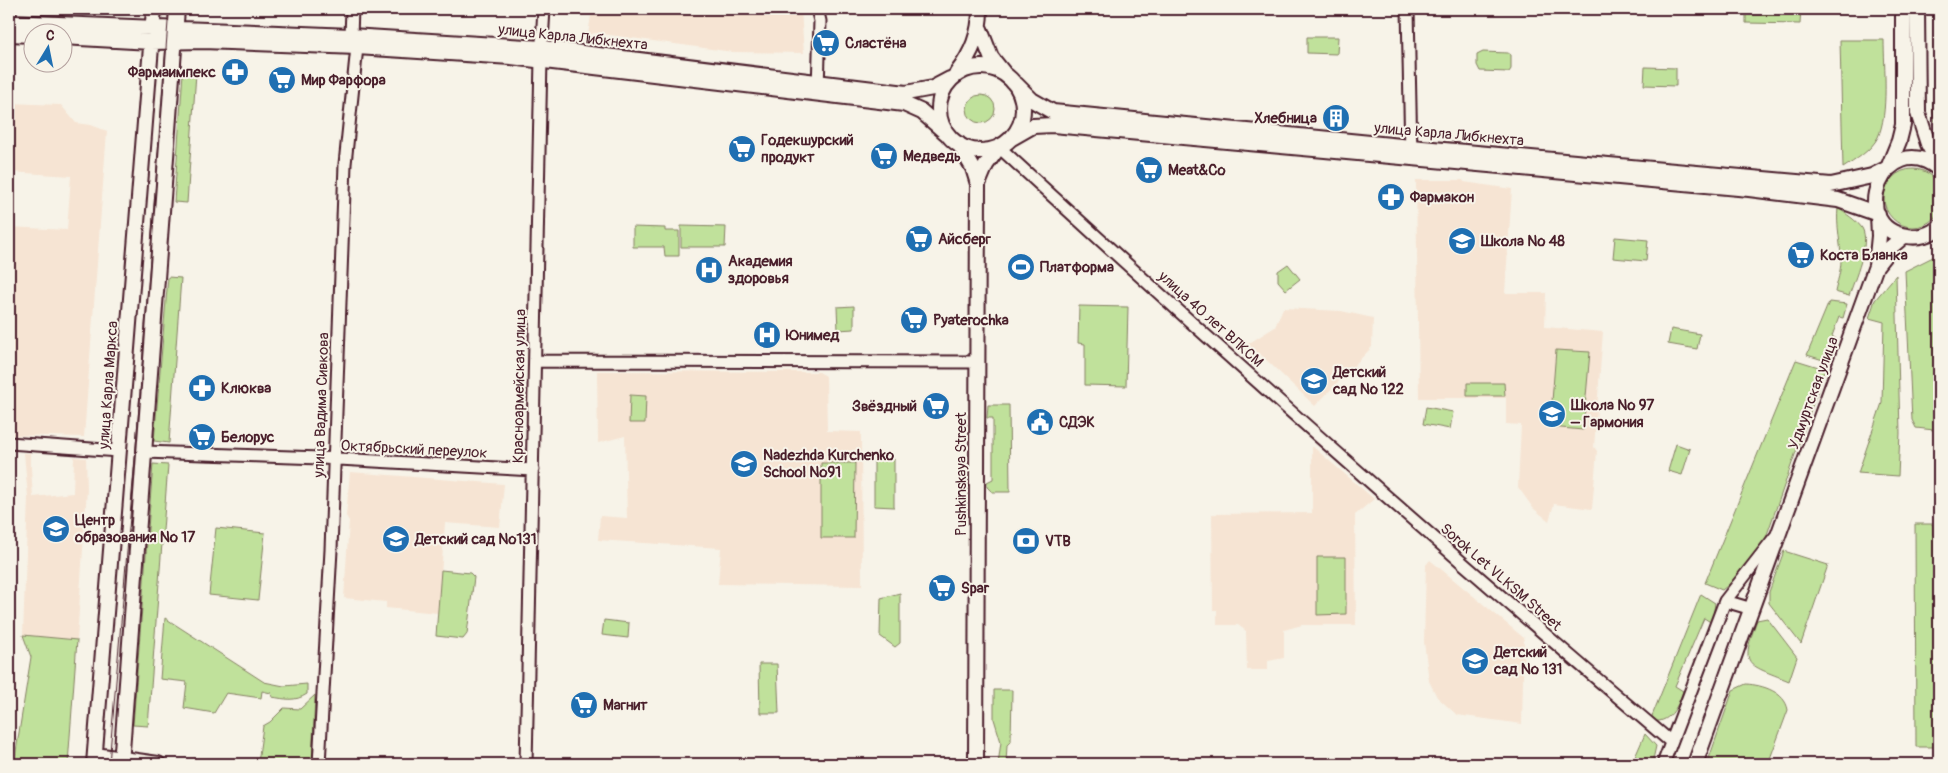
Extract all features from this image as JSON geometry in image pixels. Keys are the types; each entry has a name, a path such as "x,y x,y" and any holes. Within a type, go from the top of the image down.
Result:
{"main road":[{"name":"улица Карла Маркса","path":"95,760 154,9"},
{"path":"121,761 177,9"},
{"path":"980,9 980,29 967,60 953,77 939,102 940,118 946,133 959,144 978,151 998,147 1012,138 1021,124 1024,107 1016,84 992,57 980,29"},
{"path":"1888,168 1903,125 1903,9"},
{"path":"1917,9 1918,113 1928,144 1939,167"},
{"name":"улица Карла Либкнехта","path":"9,22 151,35"},
{"path":"9,34 22,35"},
{"name":"улица Карла Либкнехта","path":"72,37 175,35 354,41 542,54 825,88 906,93 933,88 953,77"},
{"path":"953,77 980,66 1004,72"},
{"name":"улица Карла Либкнехта","path":"1016,84 1032,100 1053,112 1828,198 1878,214"},
{"name":"улица Карла Либкнехта","path":"825,88 904,104 922,112 946,133"},
{"name":"улица Карла Либкнехта","path":"1012,138 1034,126 1053,125 1831,184 1872,176 1898,162 1910,159 1922,160 1939,167"},
{"name":"Pushkinskaya Street","path":"959,144 973,168 978,184 976,764"},
{"name":"Pushkinskaya Street","path":"978,184 986,164 998,147"},
{"name":"Удмуртская улица","path":"1695,764 1876,266 1879,236 1878,214 1874,202 1875,189 1880,178 1888,168"},
{"path":"1878,214 1884,224 1893,232 1904,236 1921,236 1938,229"},
{"name":"Удмуртская улица","path":"1876,266 1891,247 1904,236"},
{"path":"95,760 158,764"}],"street":[{"name":"улица Вадима Сивкова","path":"318,764 334,460 344,164 354,41 352,9"},
{"name":"Красноармейская улица","path":"526,764 544,9"},
{"path":"818,9 825,88"},
{"path":"1408,9 1411,153"},
{"name":"улица 40 лет ВЛКСМ","path":"998,147 1402,512 1530,624 1671,742"},
{"path":"535,361 978,362"},
{"path":"9,443 119,451"},
{"name":"Октябрьский переулок","path":"144,452 533,470"},
{"name":"Удмуртская улица","path":"1663,764 1725,601 1781,530"},
{"path":"1725,601 1752,609"}],"shaded area":[{"path":"592,9 801,9 804,53 733,52 595,33 588,35"},
{"path":"9,103 61,105 76,123 91,125 107,131 84,437 9,435 9,227 67,230 71,176 9,172"},
{"name":"Школа № 97 – Гармония","path":"1416,180 1463,180 1464,182 1512,189 1505,293 1546,293 1545,327 1603,332 1594,447 1597,451 1592,509 1554,504 1549,521 1533,508 1518,487 1521,425 1506,424 1506,398 1419,398"},
{"name":"Детский сад № 122","path":"1283,308 1341,311 1373,318 1372,347 1315,406 1259,353 1251,356 1243,347 1275,327"},
{"name":"Nadezhda Kurchenko School №91","path":"597,371 819,372 826,376 827,431 861,432 862,586 718,584 721,548 598,540 600,516 627,518 625,436 598,443"},
{"path":"1312,446 1374,499 1355,515 1356,625 1302,625 1284,630 1284,658 1268,661 1268,670 1247,670 1246,631 1238,625 1217,625 1217,610 1213,610 1212,514 1312,513"},
{"name":"Центр образования № 17","path":"24,453 30,453 33,497 73,493 74,457 86,458 87,489 77,640 23,635 28,497"},
{"name":"Детский сад №131","path":"350,472 504,484 500,527 445,523 438,613 386,608 386,602 344,598 349,521 346,516"},
{"name":"Детский сад № 131","path":"1430,560 1524,638 1522,724 1457,715 1437,697 1429,681 1424,642 1426,565"}],"green space":[{"path":"1746,9 1801,9 1800,24 1746,23"},
{"path":"1934,9 1939,9 1939,143 1933,112"},
{"path":"1307,37 1338,37 1337,54 1307,53"},
{"path":"1840,40 1884,40 1885,76 1884,116 1878,137 1867,151 1843,168"},
{"path":"1483,52 1508,53 1511,55 1511,69 1509,72 1480,71 1477,65 1477,55"},
{"path":"1645,67 1676,68 1676,86 1644,85"},
{"path":"183,72 196,73 187,203 174,202"},
{"path":"981,95 991,99 995,109 991,119 981,123 971,119 967,109 971,99"},
{"path":"1913,169 1924,171 1937,182 1942,198 1940,209 1929,222 1913,227 1902,225 1889,214 1884,198 1886,187 1897,174"},
{"path":"1838,208 1860,225 1864,235 1861,262 1849,296 1835,292 1841,260"},
{"path":"681,226 726,227 725,247 681,247"},
{"path":"633,227 665,228 665,231 679,231 679,256 665,256 664,247 633,247"},
{"path":"1615,237 1648,240 1646,261 1613,258"},
{"path":"1939,254 1939,424 1934,430 1916,428 1912,420 1905,271"},
{"path":"1288,264 1300,279 1286,290 1278,281 1278,271"},
{"path":"1896,275 1900,433 1898,476 1858,473 1882,403 1884,322 1869,318 1875,300"},
{"path":"168,277 181,278 169,443 154,441"},
{"path":"1829,302 1847,304 1843,318 1839,317 1832,336 1836,339 1831,353 1823,360 1807,355"},
{"path":"854,306 854,329 838,330 837,307"},
{"path":"1079,306 1128,307 1126,386 1085,385 1085,344 1078,343"},
{"path":"1671,329 1700,334 1697,349 1668,344"},
{"path":"1556,350 1590,352 1583,430 1550,427"},
{"path":"1796,360 1825,369 1764,543 1736,579 1722,590 1705,583"},
{"path":"1467,383 1504,383 1505,396 1467,396"},
{"path":"630,395 646,396 645,423 629,423"},
{"path":"988,405 1009,405 1010,492 992,492 987,487 987,482 993,479 993,418 987,418"},
{"path":"1426,407 1453,412 1450,429 1423,424"},
{"path":"1676,444 1690,449 1682,475 1668,471"},
{"path":"874,458 894,459 894,507 874,506"},
{"path":"821,463 855,463 854,538 821,538"},
{"path":"153,464 168,465 148,726 133,725"},
{"path":"1915,524 1933,524 1933,535 1939,535 1939,747 1916,747"},
{"path":"216,528 265,533 258,600 209,595"},
{"path":"1784,551 1828,565 1801,644 1769,603 1769,592"},
{"path":"1317,557 1346,557 1346,614 1317,615"},
{"path":"441,570 470,573 474,577 467,634 463,639 436,636"},
{"path":"900,593 900,643 895,647 880,636 881,598"},
{"path":"1701,594 1715,603 1712,623 1704,618 1675,686 1683,691 1672,714 1663,720 1650,721"},
{"path":"165,618 264,682 284,686 307,684 307,694 290,699 272,697 271,693 262,691 261,698 226,693 214,713 184,708 187,682 160,679"},
{"path":"1767,618 1797,657 1789,681 1755,666 1750,661 1748,655 1749,647 1757,620"},
{"path":"604,620 629,623 628,638 602,635"},
{"path":"23,635 77,640 68,764 14,764 31,657"},
{"path":"759,664 777,664 779,713 760,713"},
{"path":"1746,684 1766,688 1778,694 1783,698 1788,710 1768,764 1707,764 1733,690"},
{"path":"994,690 1012,690 1011,741 1007,745 1006,764 998,764 1001,742 994,719"},
{"path":"315,695 312,764 258,763 263,726 270,722 284,708 300,709"},
{"path":"1645,734 1656,746 1652,764 1632,764"}],"tram line":[{"path":"109,764 136,446 169,9"}],"place":[{"name":"Сластёна","path":"826,43"},
{"name":"Фармаимпекс","path":"235,72"},
{"name":"Мир Фарфора","path":"282,80"},
{"name":"Хлебница","path":"1336,118"},
{"name":"Годекшурский продукт","path":"742,149"},
{"name":"Медведь","path":"884,156"},
{"name":"Meat&Co","path":"1149,170"},
{"name":"Фармакон","path":"1391,197"},
{"name":"Айсберг","path":"919,239"},
{"name":"Школа № 48","path":"1462,241"},
{"name":"Коста Бланка","path":"1801,255"},
{"name":"Платформа","path":"1021,267"},
{"name":"Академия здоровья","path":"709,270"},
{"name":"Pyaterochka","path":"914,320"},
{"name":"Юнимед","path":"767,335"},
{"name":"Детский сад № 122","path":"1314,381"},
{"name":"Клюква","path":"202,388"},
{"name":"Звёздный","path":"936,406"},
{"name":"Школа № 97 – Гармония","path":"1552,414"},
{"name":"СДЭК","path":"1040,422"},
{"name":"Белорус","path":"202,437"},
{"name":"Nadezhda Kurchenko School №91","path":"744,464"},
{"name":"Центр образования № 17","path":"56,529"},
{"name":"Детский сад №131","path":"396,539"},
{"name":"VTB","path":"1026,541"},
{"name":"Spar","path":"942,588"},
{"name":"Детский сад № 131","path":"1475,661"},
{"name":"Магнит","path":"584,705"}]}
